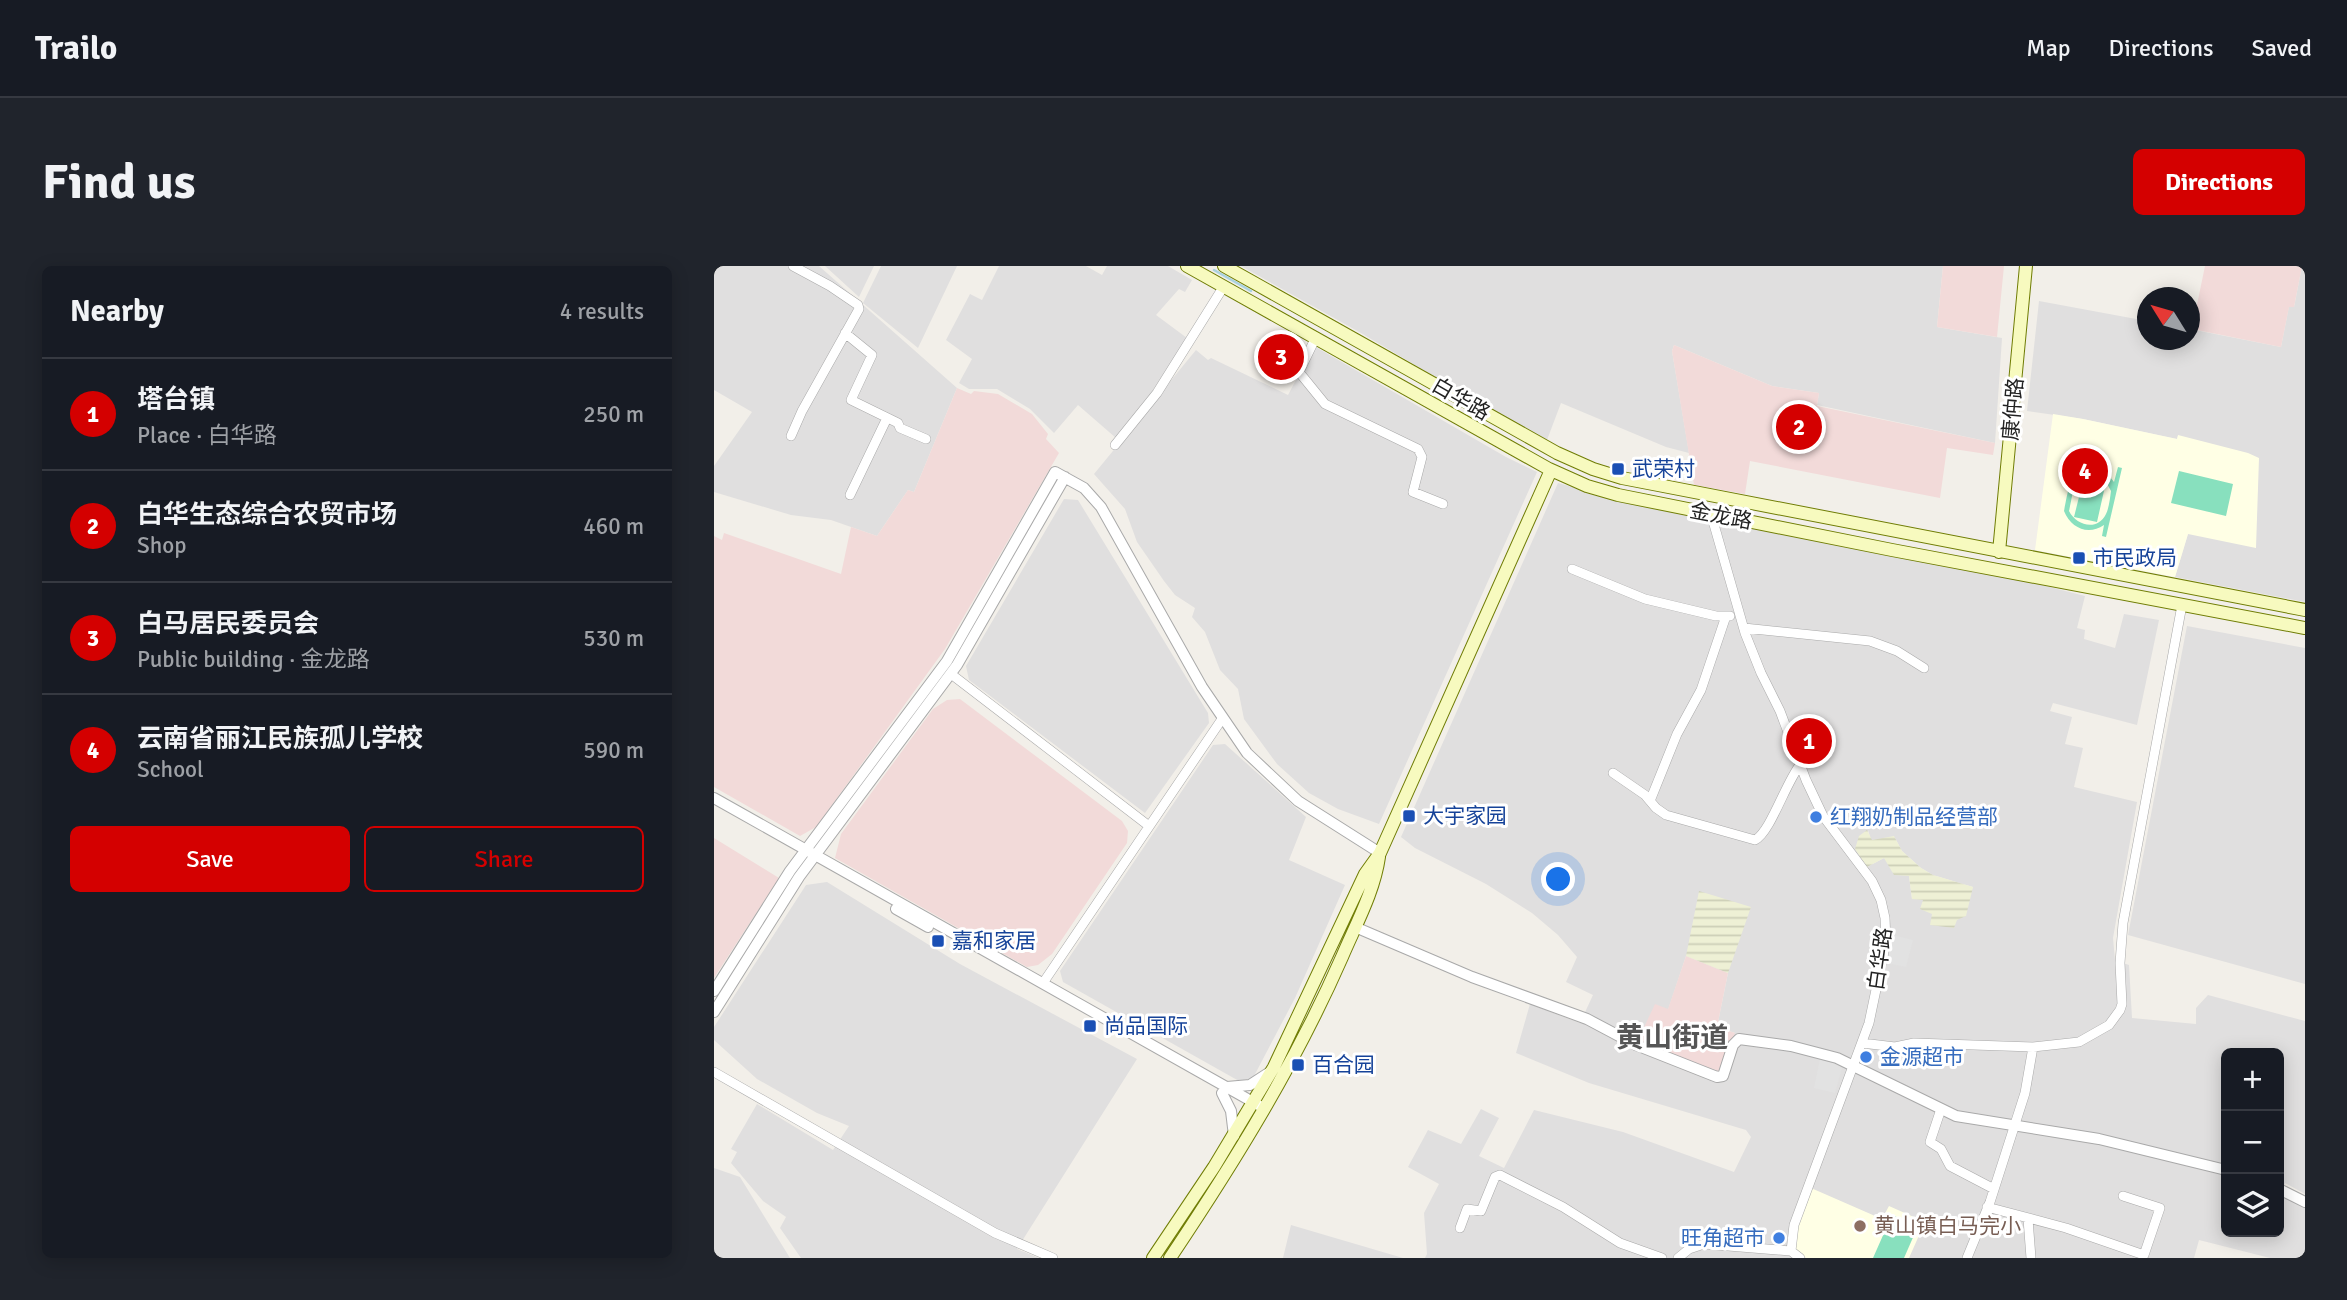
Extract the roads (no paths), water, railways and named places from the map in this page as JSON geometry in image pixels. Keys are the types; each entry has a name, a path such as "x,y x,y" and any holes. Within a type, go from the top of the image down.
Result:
{"main road":[{"name":"金龙路","path":"1187,266 1551,470 1602,491 2305,628"},
{"name":"白华路","path":"1224,266 1569,459 1607,474 1712,496"},
{"name":"康仲路","path":"1995,551 2017,266"},
{"name":"康仲路","path":"1995,551 2026,266"},
{"path":"1153,1258 1234,1136 1293,1029 1365,874 1380,853 1551,470"},
{"name":"金龙路","path":"1712,496 2305,610"},
{"path":"1170,1258 1264,1113 1306,1035 1376,880 1380,853"}],"street":[{"path":"791,436 802,411 859,309 858,305 830,286 793,266"},
{"path":"1115,445 1157,393 1224,286"},
{"path":"845,333 872,355 850,400 926,439"},
{"path":"1316,337 1299,372 1325,404 1415,447 1422,457 1413,492 1443,504"},
{"path":"850,495 887,418"},
{"path":"1060,475 1084,488 1101,507 1189,665 1222,719 1247,753 1286,791 1318,816 1380,853"},
{"path":"714,1012 808,855 951,674 1060,475"},
{"path":"714,991 947,661 1060,475"},
{"name":"白华路","path":"1711,514 1744,628 1800,765 1823,816 1872,881 1883,909 1886,943 1869,1023 1820,1160 1800,1205 1791,1251"},
{"path":"1572,569 1645,599 1678,608 1726,616 1739,613"},
{"path":"1862,1043 1895,1047 1914,1043 2033,1047 2080,1042 2109,1025 2117,1016 2122,1004 2120,963 2123,923 2182,605"},
{"path":"1650,801 1676,734 1700,690 1726,616"},
{"path":"1744,628 1870,641 1897,650 1923,668"},
{"path":"951,674 1149,826"},
{"path":"1042,984 1222,719"},
{"path":"1614,773 1645,795 1666,816 1757,840 1763,834 1787,784 1800,765"},
{"path":"714,797 808,855 1264,1113"},
{"path":"714,806 1042,984 1223,1090 1231,1111 1234,1136"},
{"path":"1355,927 1472,977 1587,1019 1636,1045 1718,1078 1723,1076 1733,1045 1742,1038 1805,1049 1854,1065 1956,1116 2099,1139 2221,1170"},
{"path":"1967,1258 2015,1125 2025,1093 2033,1047"},
{"path":"1223,1090 1250,1085 1272,1070"},
{"path":"714,1072 995,1233 1053,1258"},
{"path":"1941,1109 1930,1142 1942,1151 1950,1166 1994,1189"},
{"path":"1460,1228 1467,1209 1480,1211 1495,1177 1500,1175 1563,1207 1620,1243 1662,1258"},
{"path":"2284,1192 2305,1202"},
{"path":"1987,1207 2066,1228 2144,1255 2160,1209 2123,1196"},
{"path":"2028,1219 2031,1258"},
{"path":"1678,1258 1689,1249 1704,1244 1791,1251 1800,1258"}],"waterway":[{"path":"1214,270 1251,291"}],"place":[{"name":"白马居民委员会","path":"1281,357"},
{"name":"白华生态综合农贸市场","path":"1799,427"},
{"name":"武荣村","path":"1618,469"},
{"name":"云南省丽江民族孤儿学校","path":"2085,471"},
{"name":"市民政局","path":"2079,558"},
{"name":"塔台镇","path":"1809,741"},
{"name":"大宇家园","path":"1409,816"},
{"name":"红翔奶制品经营部","path":"1816,817"},
{"name":"嘉和家居","path":"938,941"},
{"name":"尚品国际","path":"1090,1026"},
{"name":"金源超市","path":"1866,1057"},
{"name":"百合园","path":"1298,1065"},
{"name":"黄山镇白马完小","path":"1860,1226"},
{"name":"旺角超市","path":"1779,1238"}],"district":[{"name":"黄山街道","path":"1672,1038"}]}
